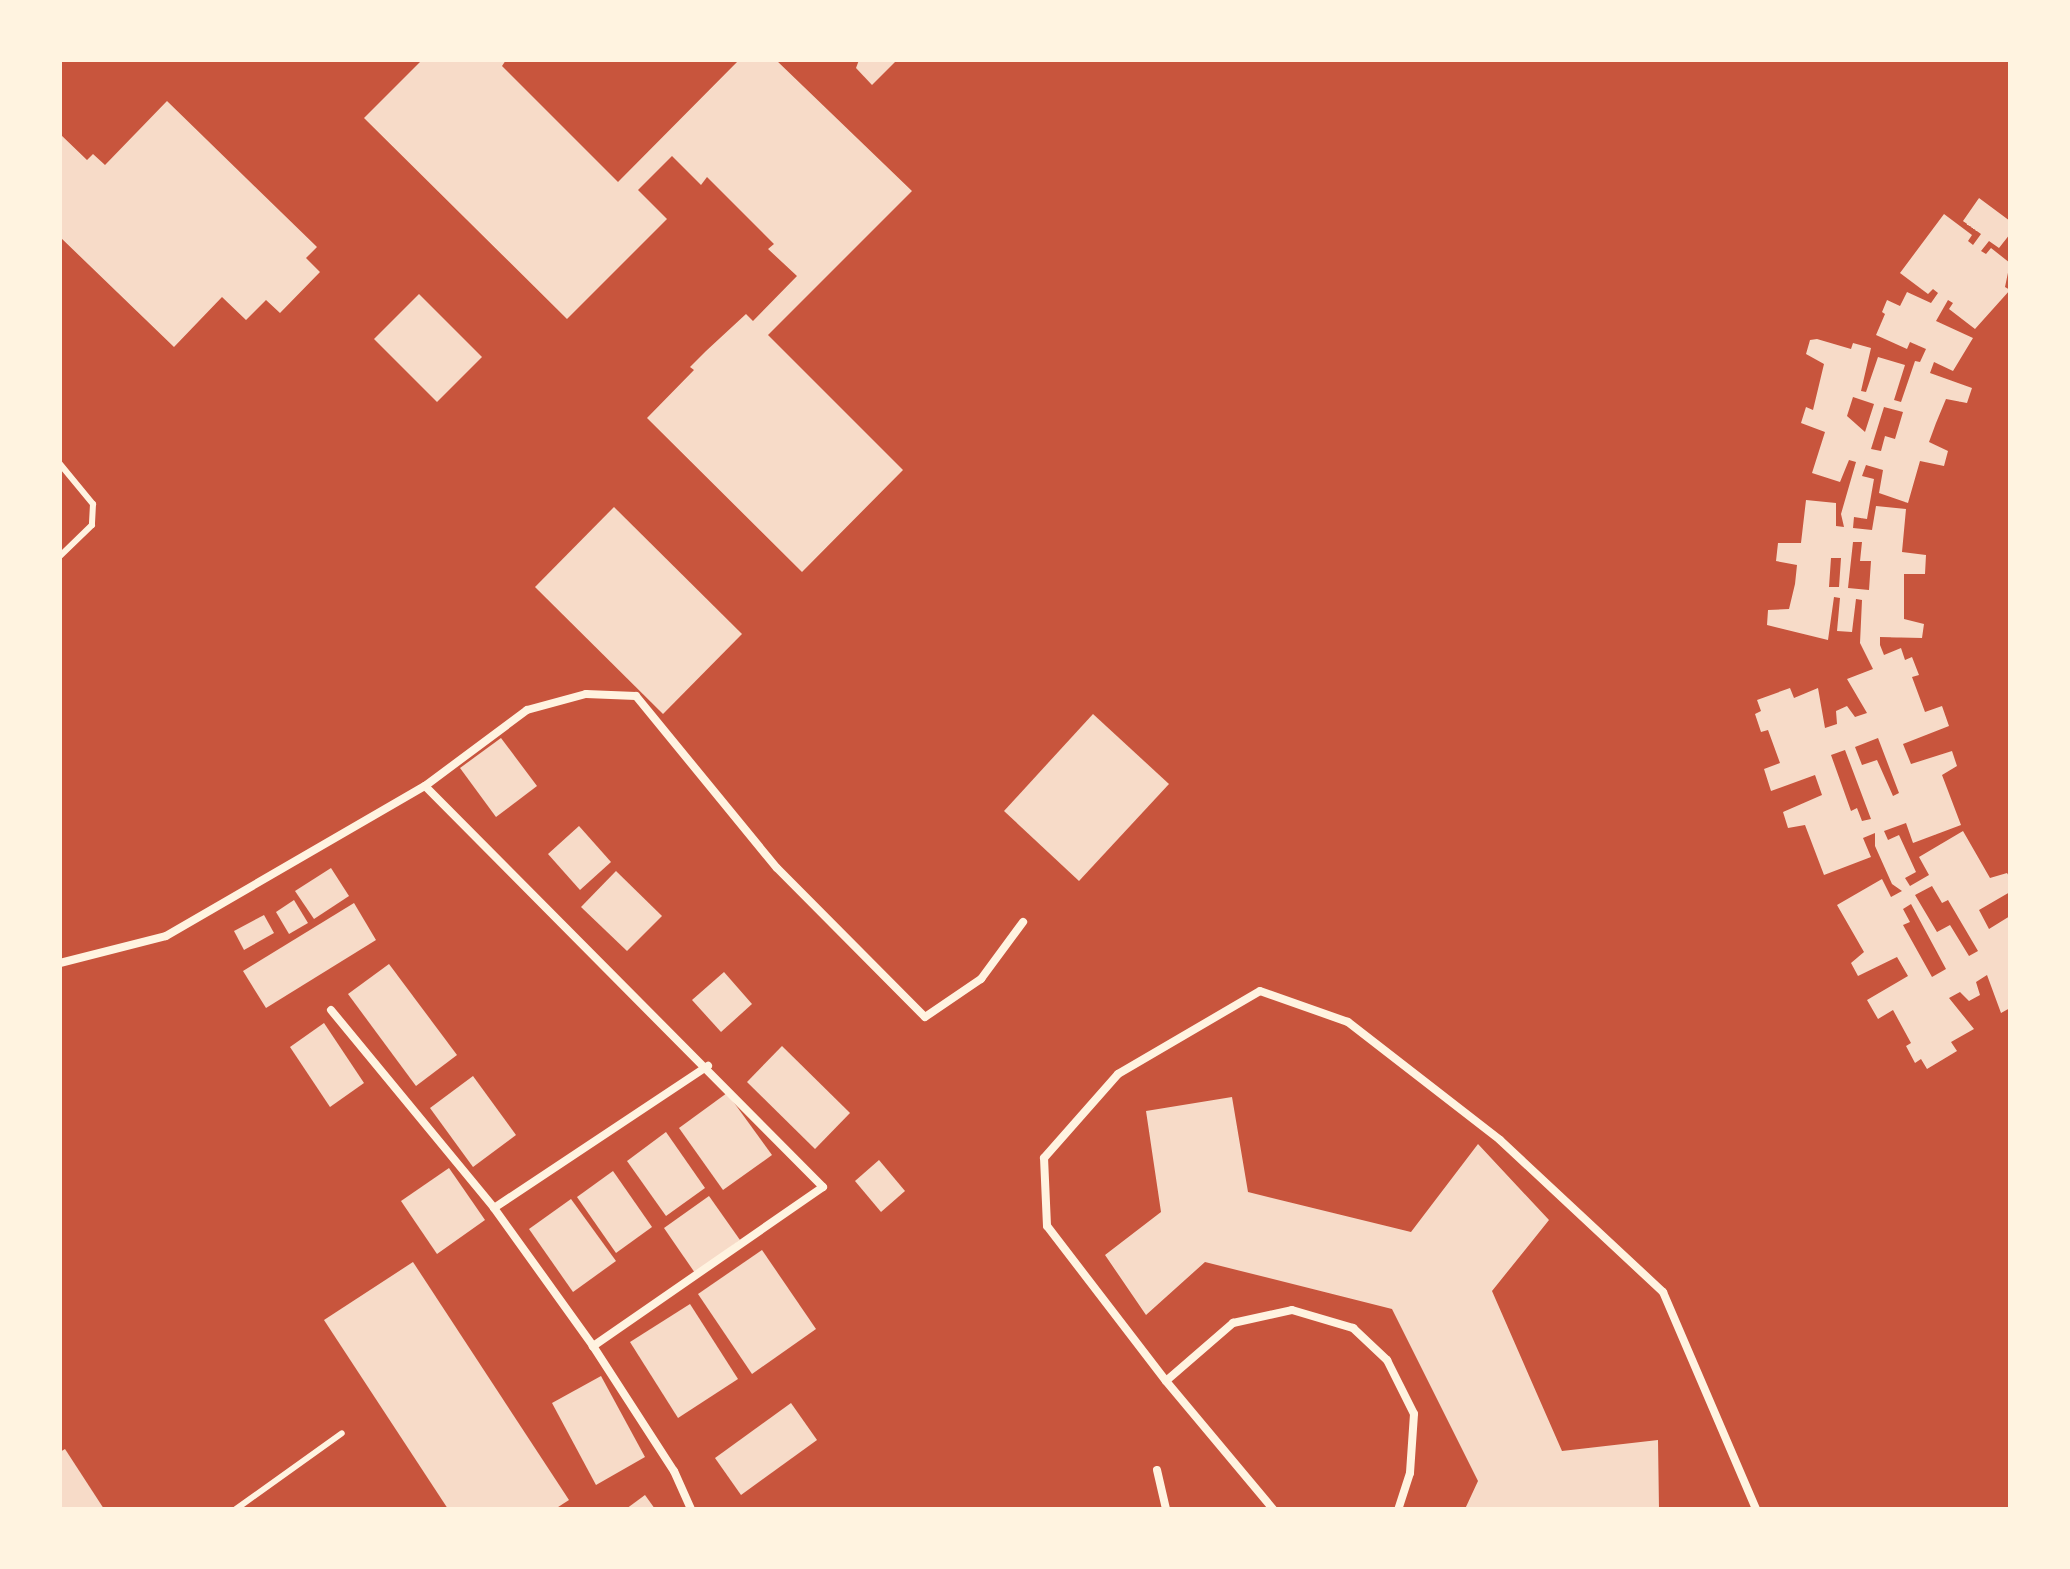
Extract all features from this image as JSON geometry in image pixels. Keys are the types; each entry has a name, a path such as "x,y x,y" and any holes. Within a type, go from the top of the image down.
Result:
{"street":[{"path":"60,963 166,936 425,786 527,710 586,694 636,696 777,868 925,1017 981,979 1023,922"},
{"path":"425,786 708,1066 823,1187 593,1346"},
{"path":"1273,1509 1166,1381 1047,1226 1044,1158 1118,1074 1260,991 1348,1022 1500,1140 1663,1292 1756,1509"},
{"path":"331,1010 494,1208 593,1346 674,1471 691,1509"},
{"path":"494,1208 708,1066"},
{"path":"1166,1381 1233,1323 1292,1310 1353,1328 1387,1360 1414,1414 1410,1473 1398,1509"},
{"path":"1157,1470 1166,1509"}],"lane":[{"path":"60,464 93,504 92,525 60,556"},
{"path":"236,1509 342,1433"}],"building":[{"path":"422,60 506,60 502,66 618,182 739,60 776,60 912,191 768,335 903,470 802,572 647,418 694,370 690,367 706,351 746,314 753,321 797,276 768,249 774,244 707,177 701,185 672,156 638,190 667,219 567,319 364,118"},
{"path":"859,60 897,60 872,85 856,68"},
{"path":"167,101 317,247 306,258 320,272 280,313 266,300 246,320 222,297 174,347 60,237 60,134 87,160 93,154 105,165"},
{"path":"1979,198 2010,221 2010,234 1999,248 1989,241 1981,251 1986,254 1991,248 2010,263 2005,287 2010,290 1975,329 1949,309 1953,303 1948,300 1936,321 1973,338 1953,371 1934,362 1930,373 1972,388 1967,403 1946,399 1929,442 1948,451 1944,466 1920,461 1908,503 1879,493 1883,470 1866,465 1862,476 1874,479 1867,519 1854,517 1853,528 1872,530 1876,506 1906,509 1902,552 1926,555 1925,574 1904,574 1904,619 1924,624 1922,638 1880,637 1880,645 1884,655 1901,648 1905,660 1912,657 1919,675 1912,677 1925,712 1942,706 1949,726 1903,744 1911,764 1952,751 1957,766 1942,775 1961,825 1913,843 1906,823 1884,831 1888,840 1899,835 1916,872 1905,878 1910,886 1929,875 1919,857 1963,831 1990,878 2007,873 2010,878 2010,892 1979,910 1989,929 2010,916 2010,1008 2001,1013 1987,975 1976,982 1980,995 1969,1001 1960,992 1949,998 1974,1029 1951,1042 1957,1051 1927,1069 1921,1059 1915,1063 1906,1046 1911,1043 1893,1010 1878,1019 1867,1000 1908,976 1897,957 1858,976 1851,963 1864,952 1837,905 1882,879 1891,897 1902,891 1892,884 1875,846 1875,833 1863,838 1871,857 1824,875 1805,825 1788,828 1783,812 1822,795 1815,775 1771,791 1764,769 1780,763 1768,730 1761,732 1755,714 1761,711 1757,700 1790,688 1794,698 1818,688 1825,728 1837,724 1836,711 1847,706 1855,717 1867,713 1847,679 1873,669 1860,643 1862,600 1856,599 1852,632 1837,631 1840,598 1834,597 1828,640 1767,625 1768,610 1789,609 1795,584 1797,565 1776,561 1778,543 1801,543 1806,500 1836,503 1836,526 1844,527 1841,514 1856,462 1849,460 1840,482 1812,473 1825,432 1801,423 1806,407 1813,410 1824,364 1806,354 1810,340 1817,339 1851,349 1853,343 1871,348 1861,391 1866,392 1878,357 1905,365 1894,400 1901,402 1915,361 1920,362 1926,349 1910,342 1907,349 1876,335 1885,314 1882,312 1887,300 1900,306 1907,292 1931,303 1938,293 1933,289 1928,294 1900,273 1944,214 1972,235 1968,241 1973,245 1981,234 1963,221","holes":["1853,397 1874,404 1865,432 1847,416","1884,407 1903,412 1895,439 1885,436 1881,451 1871,449","1853,542 1862,542 1860,561 1871,561 1869,590 1848,588","1831,558 1841,558 1839,587 1829,587","1878,738 1899,793 1893,796 1877,760 1862,765 1855,747","1845,750 1871,819 1862,821 1857,808 1851,811 1831,755","1932,886 1942,903 1948,900 1978,951 1969,956 1950,925 1937,932 1915,895","1911,904 1946,969 1932,977 1903,925 1910,922 1903,909"]},
{"path":"419,294 482,357 437,402 374,339"},
{"path":"614,507 742,634 663,714 535,587"},
{"path":"1093,714 1169,784 1079,881 1004,811"},
{"path":"501,738 537,786 496,817 460,768"},
{"path":"579,826 611,862 580,890 548,854"},
{"path":"331,868 349,896 314,919 295,891"},
{"path":"616,871 662,916 627,951 581,907"},
{"path":"294,900 308,923 289,934 276,912"},
{"path":"354,903 376,940 266,1008 243,971"},
{"path":"264,915 274,933 244,950 234,931"},
{"path":"389,964 457,1055 416,1086 348,994"},
{"path":"724,972 752,1004 721,1032 692,1000"},
{"path":"324,1023 364,1083 330,1107 290,1047"},
{"path":"782,1046 850,1113 815,1149 747,1082"},
{"path":"473,1076 516,1135 473,1167 430,1108"},
{"path":"727,1093 772,1155 723,1190 679,1128"},
{"path":"1232,1097 1248,1192 1411,1232 1478,1144 1549,1220 1492,1291 1562,1451 1658,1440 1659,1509 1465,1509 1478,1481 1392,1309 1205,1262 1146,1315 1105,1255 1161,1212 1146,1111"},
{"path":"666,1132 705,1188 666,1216 627,1161"},
{"path":"879,1160 905,1191 881,1212 855,1181"},
{"path":"449,1168 485,1220 437,1254 401,1201"},
{"path":"613,1171 652,1227 616,1253 577,1197"},
{"path":"709,1196 740,1240 695,1273 664,1228"},
{"path":"571,1199 616,1261 573,1292 529,1229"},
{"path":"762,1250 816,1329 752,1374 698,1294"},
{"path":"413,1262 569,1500 555,1509 448,1509 324,1320"},
{"path":"690,1304 738,1379 678,1418 630,1342"},
{"path":"601,1376 645,1457 596,1485 552,1403"},
{"path":"791,1403 817,1440 741,1495 715,1458"},
{"path":"65,1449 104,1509 60,1509 60,1452"},
{"path":"645,1495 655,1509 626,1509"}]}
